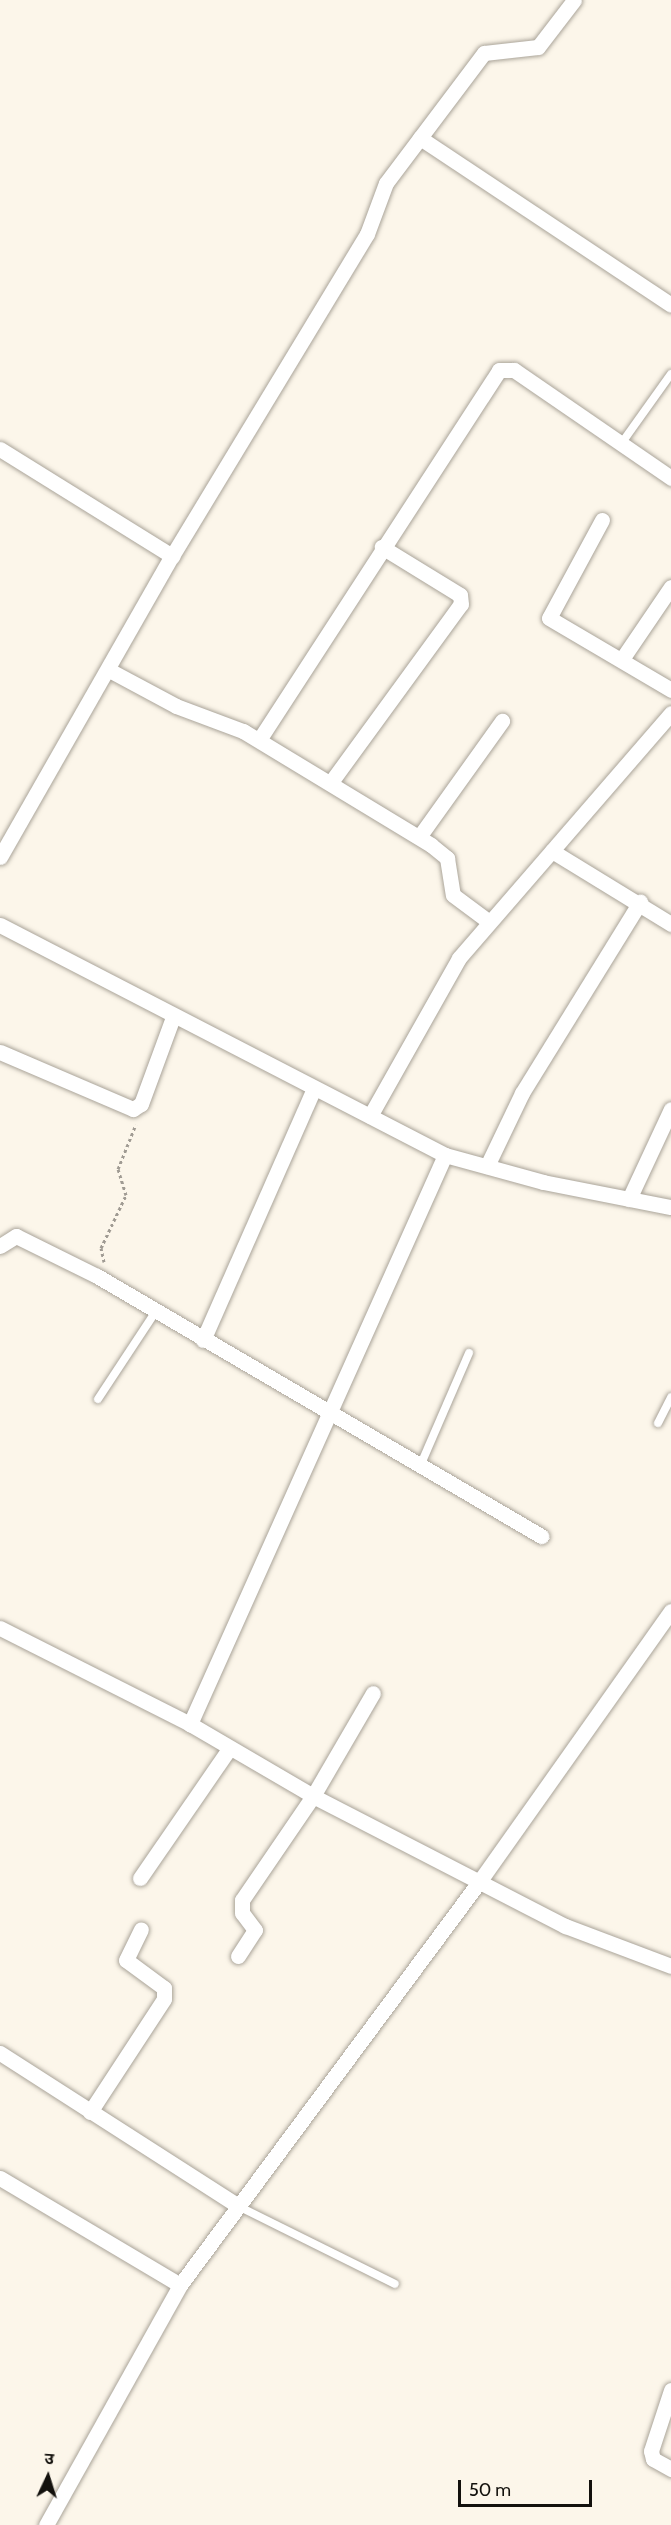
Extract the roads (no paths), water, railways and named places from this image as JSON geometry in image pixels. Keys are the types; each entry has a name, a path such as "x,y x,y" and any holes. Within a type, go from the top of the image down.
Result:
{"street":[{"path":"0,857 110,669 172,556 367,234 386,183 484,52 538,47 574,0"},
{"path":"420,138 671,305"},
{"path":"259,740 382,547 499,370 514,370 671,478"},
{"path":"0,449 172,556"},
{"path":"602,520 549,618 671,690"},
{"path":"331,782 461,604 460,595 382,547"},
{"path":"622,659 671,587"},
{"path":"110,669 176,706 259,740 419,837 447,858 453,895 488,921"},
{"path":"370,1116 430,1004 488,921 552,851 671,713"},
{"path":"419,837 502,721"},
{"path":"552,851 640,902 671,924"},
{"path":"487,1166 522,1093 640,902"},
{"path":"0,925 173,1017 446,1155 671,1207"},
{"path":"0,1052 133,1108 141,1104 173,1017"},
{"path":"202,1340 315,1088"},
{"path":"629,1199 671,1109"},
{"path":"190,1724 327,1415 446,1155"},
{"path":"0,1246 16,1236 110,1284 327,1415 421,1464 541,1536"},
{"path":"48,2524 180,2285 479,1882 671,1611"},
{"path":"0,1628 190,1724 229,1749 313,1796 566,1926 671,1966"},
{"path":"238,1956 255,1930 242,1913 242,1900 313,1796 373,1693"},
{"path":"140,1878 229,1749"},
{"path":"90,2112 164,1999 164,1988 126,1960 141,1929"},
{"path":"0,2053 238,2206"},
{"path":"0,2178 180,2285"},
{"path":"671,2390 651,2451 653,2459 671,2469"}],"lane":[{"path":"621,444 671,374"},
{"path":"98,1400 156,1311"},
{"path":"421,1464 469,1353"},
{"path":"658,1423 671,1397"},
{"path":"238,2206 395,2284"}]}
